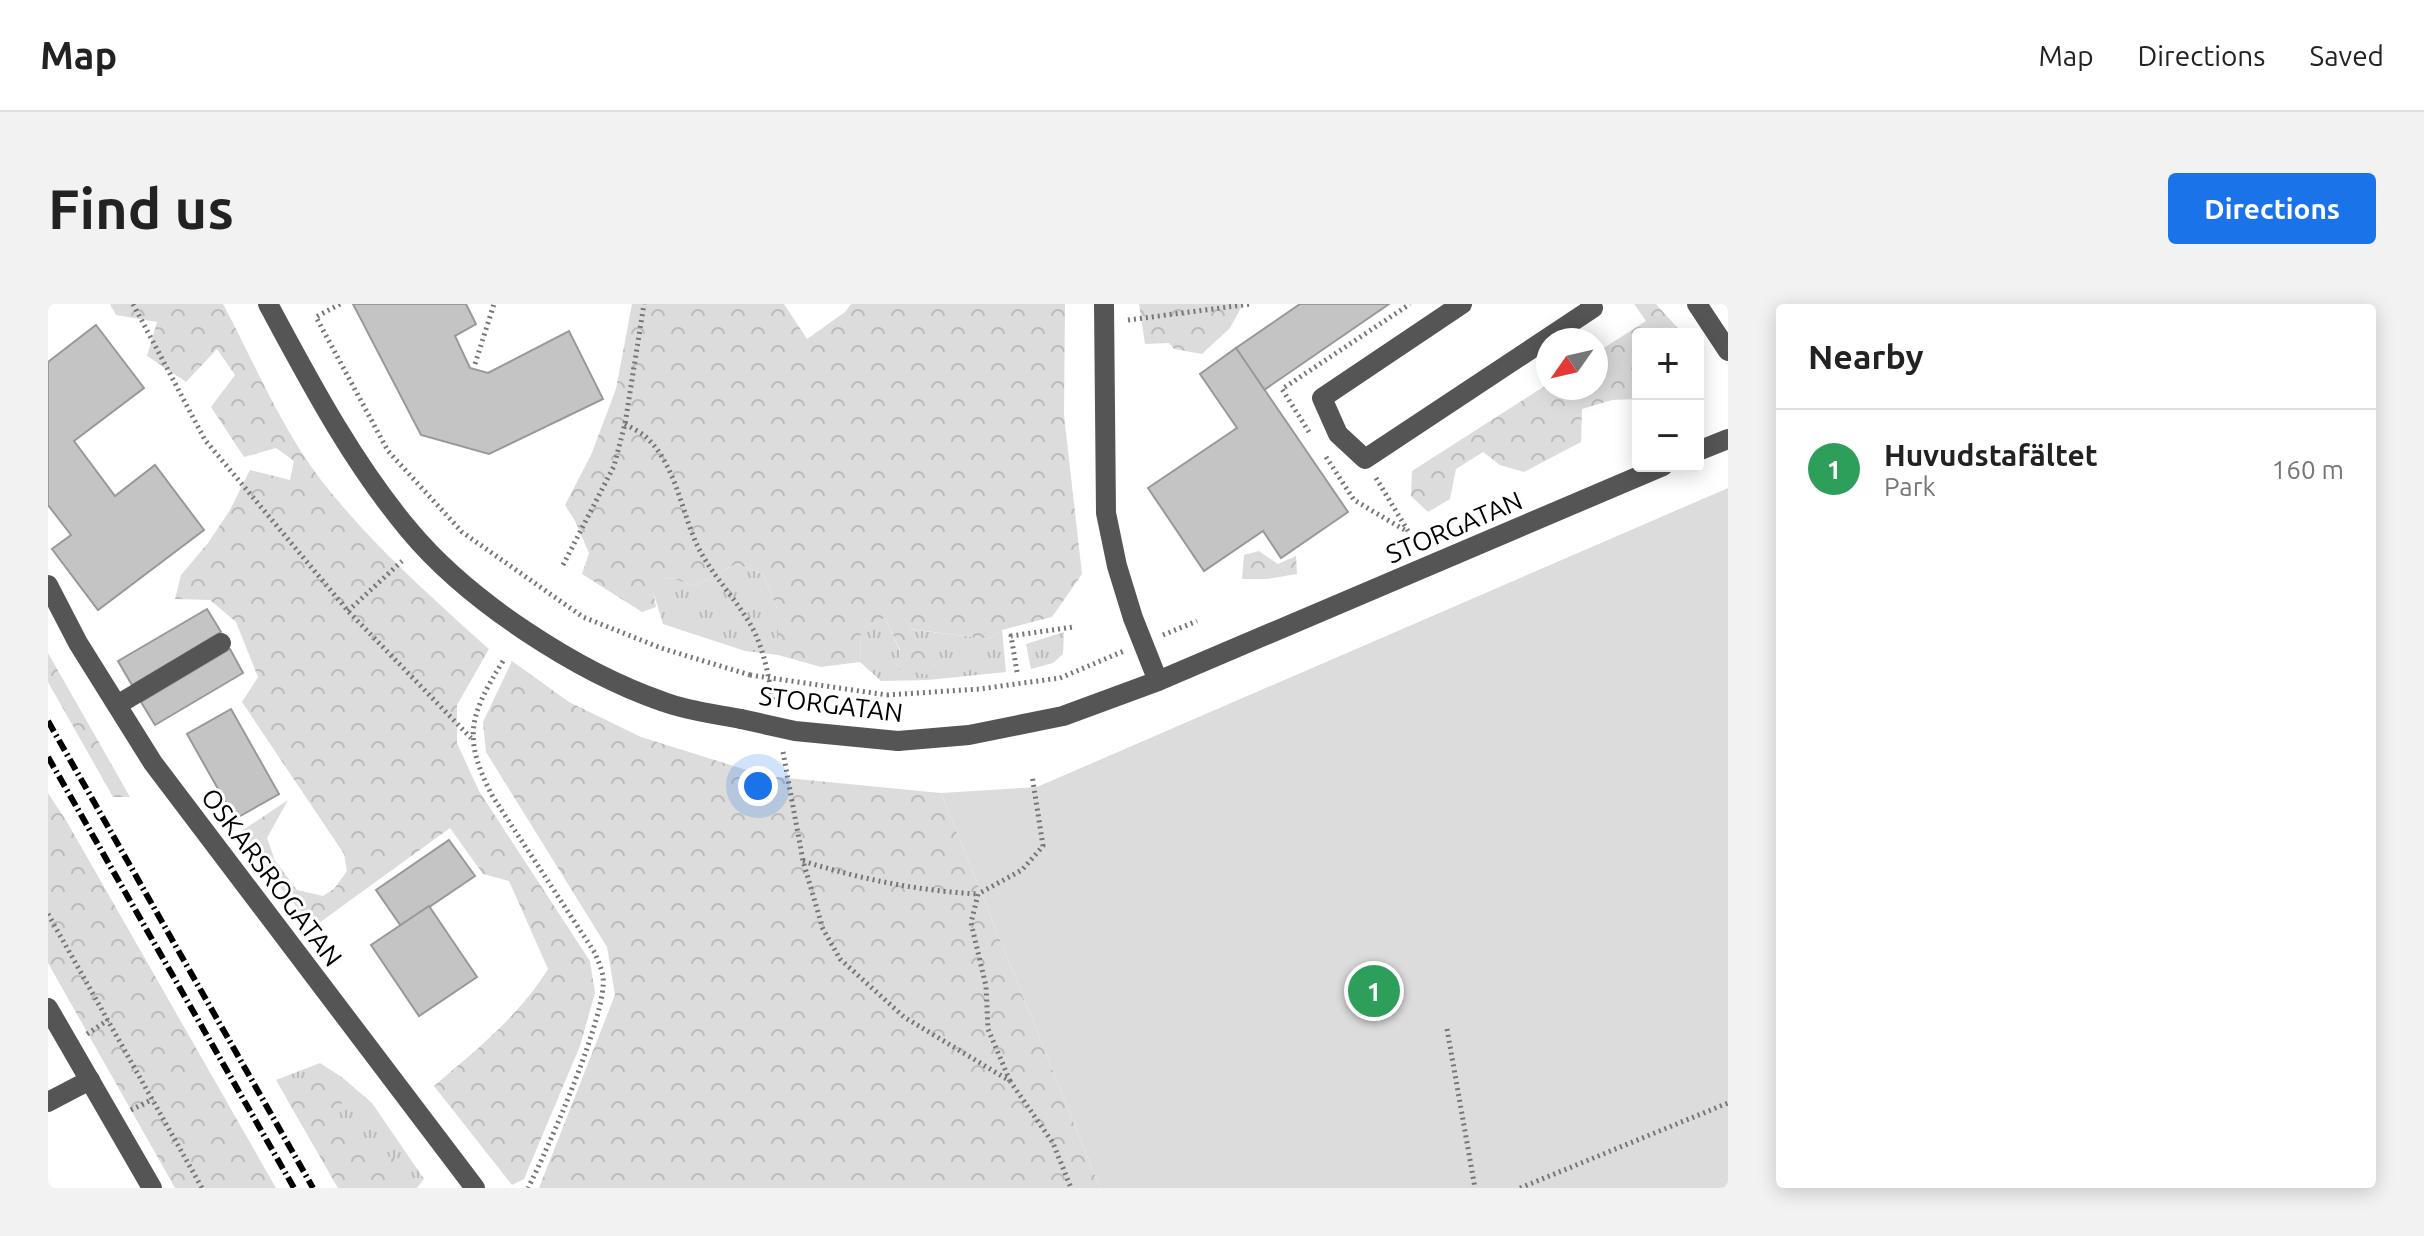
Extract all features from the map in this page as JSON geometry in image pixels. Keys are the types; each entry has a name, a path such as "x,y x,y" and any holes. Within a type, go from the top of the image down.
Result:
{"street":[{"name":"STORGATAN","path":"268,304 329,417 368,475 410,532 449,571 495,608 577,664 665,703 795,731 898,741 969,735 1063,716 1158,681 1649,472"},
{"path":"1104,304 1106,513 1117,566 1158,681"},
{"path":"1462,304 1322,398 1338,434 1365,459 1593,308 1590,304"},
{"path":"1697,304 1728,351"},
{"path":"1704,449 1728,439"},
{"name":"OSKARSROGATAN","path":"48,585 78,643 153,763 475,1188"},
{"path":"117,705 221,643"},
{"path":"48,1008 152,1188"},
{"path":"48,1102 90,1080"}],"path":[{"path":"133,304 205,440 348,611 472,739"},
{"path":"340,304 316,317 388,451 462,532 583,617 661,648 750,675 887,695 979,689 1060,678 1197,621"},
{"path":"475,364 494,304"},
{"path":"563,565 614,466 625,424 644,304"},
{"path":"1128,320 1251,304"},
{"path":"625,424 646,438 666,464 697,546 753,630 765,658 774,705"},
{"path":"1365,459 1408,532"},
{"path":"348,611 402,561"},
{"path":"1017,672 1011,636 1073,627"},
{"path":"503,661 477,708 472,739 481,773 493,797 595,953 603,978 601,1000 589,1043 528,1188"},
{"path":"783,752 803,861 823,929 840,959 904,1017 1010,1081"},
{"path":"803,861 838,872 932,891 978,894 1022,870 1043,846 1032,775"},
{"path":"978,894 971,923 986,986 988,1029 1010,1081 1053,1143 1071,1188"},
{"path":"48,914 202,1188"},
{"path":"1447,1029 1475,1188"},
{"path":"1520,1188 1728,1103"}],"green space":[{"path":"110,304 223,304 281,417 321,480 380,547 489,649 457,705 457,743 479,791 590,961 595,993 580,1046 524,1179 512,1185 434,1086 510,1017 548,969 509,881 483,874 450,828 319,923 309,922 237,834 288,800 267,838 275,861 297,890 323,896 334,889 347,871 344,854 242,702 258,677 236,622 210,600 175,599 181,575 230,510 250,470 290,480 294,461 276,448 244,457 211,407 235,375 217,349 186,382 147,356 157,322 116,315"},
{"path":"632,304 784,304 807,339 845,312 851,304 1065,304 1064,415 1082,574 1052,617 1002,630 989,639 910,629 939,665 930,675 897,669 900,650 885,618 861,629 860,662 821,667 778,655 778,611 763,574 736,564 695,586 668,577 652,585 656,607 642,612 582,574 589,553 565,505 591,455 616,389"},
{"path":"1139,304 1243,304 1230,328 1202,354 1174,349 1169,343 1145,344"},
{"path":"1634,304 1656,304 1678,328 1635,328 1646,321"},
{"path":"1632,330 1632,399 1612,400 1582,409 1581,442 1524,472 1500,465 1483,452 1456,469 1450,499 1428,512 1411,496 1412,471 1536,392 1536,400 1608,400 1608,345"},
{"path":"1728,488 1728,1188 1100,1188 941,793 1037,787"},
{"path":"1259,551 1278,564 1296,556 1297,574 1242,579 1244,555"},
{"path":"736,564 763,574 778,611 778,655 745,651 663,624 651,585 668,577 695,586"},
{"path":"885,618 900,651 897,668 908,629 989,639 1002,630 1006,672 881,681 860,662 861,629"},
{"path":"1064,632 1063,654 1053,663 1031,669 1026,644"},
{"path":"48,653 130,797 113,797 48,682"},
{"path":"512,661 569,702 641,737 766,776 941,793 1100,1188 539,1188 615,995 607,947 486,752 483,722"},
{"path":"48,793 276,1188 175,1188 48,963"},
{"path":"320,1063 372,1103 424,1179 417,1188 338,1188 276,1080"},
{"path":"306,1081 326,1082 342,1103 336,1130 349,1145 394,1158 408,1177 407,1188 338,1188 287,1099"}],"building":[{"path":"353,304 466,304 476,324 455,336 470,368 488,373 569,331 603,399 489,454 421,435"},
{"path":"1300,304 1389,304 1264,390 1236,348"},
{"path":"96,325 144,388 74,441 115,496 155,465 204,530 98,610 52,549 71,535 48,505 48,362"},
{"path":"1236,348 1348,512 1281,558 1263,531 1204,571 1148,488 1237,428 1200,374"},
{"path":"207,609 221,632 132,685 118,661"},
{"path":"230,649 243,673 155,725 141,702"},
{"path":"231,709 279,794 235,819 187,734"},
{"path":"449,840 475,876 401,926 376,890"},
{"path":"429,906 477,977 419,1016 371,945"}],"railway":[{"path":"48,721 313,1188"},
{"path":"48,757 294,1188"}],"place":[{"name":"Huvudstafältet","path":"1374,991"}]}
